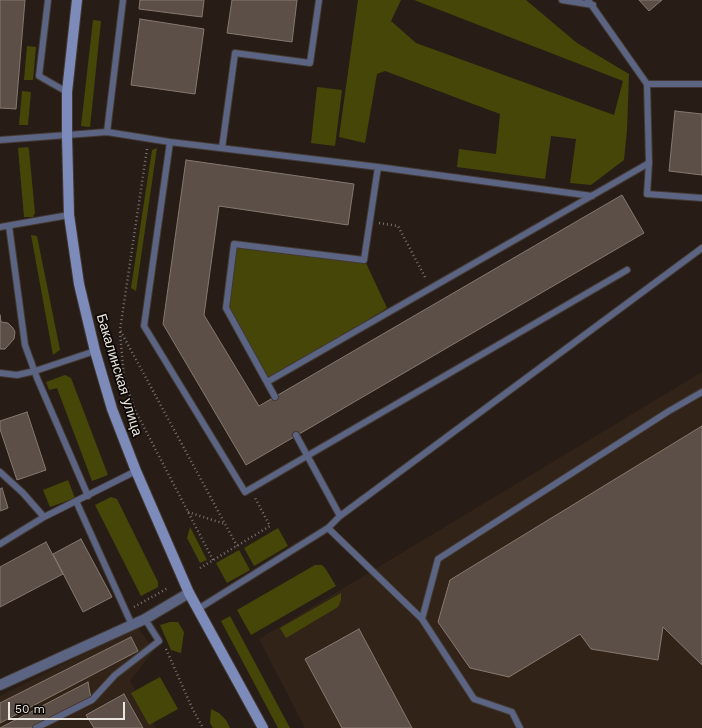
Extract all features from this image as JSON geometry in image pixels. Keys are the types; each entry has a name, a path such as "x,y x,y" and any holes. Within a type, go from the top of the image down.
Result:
{"main road":[{"name":"Бакалинская улица","path":"78,0 67,92 69,216 79,284 95,352 112,409 136,470 189,593 263,728"}],"street":[{"path":"0,686 132,625 189,593"}],"lane":[{"path":"48,0 39,76 67,92"},
{"path":"107,132 123,0"},
{"path":"222,148 235,53 310,63 319,0"},
{"path":"562,0 591,3 647,84 649,163 647,194 702,198"},
{"path":"647,84 702,84"},
{"path":"0,140 107,132 170,142 378,167 592,196"},
{"path":"170,142 144,326 244,492 627,270"},
{"path":"267,382 649,163"},
{"path":"275,397 226,308 234,244 364,260 378,167"},
{"path":"0,228 69,216"},
{"path":"9,226 25,344 88,496"},
{"path":"198,609 328,528 340,516 702,248"},
{"path":"0,373 17,375 35,371 95,352"},
{"path":"422,619 438,559 669,411 702,392"},
{"path":"296,435 340,516"},
{"path":"0,544 44,518 136,470"},
{"path":"0,472 23,493 44,518"},
{"path":"76,501 132,625"},
{"path":"328,528 422,619 474,699 512,712 520,728"},
{"path":"36,728 92,700 115,675 159,641 149,616"}],"path":[{"path":"370,222 398,226 431,288"},
{"path":"120,330 124,378 134,408 213,560"},
{"path":"200,568 270,526 250,489"},
{"path":"188,512 226,524"},
{"path":"126,612 168,588"},
{"path":"146,600 149,616"},
{"path":"164,642 193,710 203,728"}],"shaded area":[{"path":"358,0 401,0 391,21 416,43 614,115 623,81 414,0 526,0 577,43 629,74 627,130 624,160 591,185 570,183 576,139 551,136 545,179 457,167 459,149 496,154 500,114 385,71 377,74 365,143 339,137"},
{"path":"93,20 101,21 90,127 81,126"},
{"path":"27,46 36,47 33,80 24,80"},
{"path":"317,87 342,90 335,146 311,143"},
{"path":"22,91 31,92 28,125 19,125"},
{"path":"28,147 35,213 33,217 24,217 18,148"},
{"path":"157,148 136,291 131,288 152,150"},
{"path":"31,235 37,236 60,350 53,355"},
{"path":"237,248 366,263 387,308 270,380 229,307"},
{"path":"702,372 702,728 305,728 259,639"},
{"path":"65,375 71,378 108,475 92,481 57,388 49,390 46,382"},
{"path":"68,480 75,498 50,507 43,490"},
{"path":"111,497 117,499 158,582 158,587 141,596 95,505"},
{"path":"190,527 207,560 200,563 187,538"},
{"path":"278,528 288,546 254,566 244,548"},
{"path":"239,550 250,570 227,583 216,563"},
{"path":"315,565 322,565 325,568 336,586 251,635 237,610"},
{"path":"341,593 341,600 338,607 286,638 280,628"},
{"path":"230,616 290,728 278,728 221,621"},
{"path":"170,622 178,622 184,632 181,653 171,650 160,625"},
{"path":"138,627 154,650 130,681 156,728 0,728 0,696"},
{"path":"160,677 178,709 149,725 131,693"},
{"path":"211,709 219,713 226,720 230,728 213,728 210,723"}],"building":[{"path":"0,0 25,0 16,109 0,108"},
{"path":"140,0 204,0 202,17 139,9"},
{"path":"232,0 297,0 292,42 227,33"},
{"path":"639,0 662,0 649,11"},
{"path":"140,19 204,29 195,94 131,85"},
{"path":"675,111 702,114 702,175 669,171"},
{"path":"186,160 354,184 348,225 219,206 204,315 259,406 622,195 644,233 246,465 163,324"},
{"path":"0,315 1,322 8,323 15,332 14,339 5,349 0,349"},
{"path":"27,412 46,470 17,480 0,429 0,421"},
{"path":"702,426 702,665 663,627 658,660 591,649 580,634 509,677 470,668 438,622 450,580"},
{"path":"2,488 8,508 0,511 0,489"},
{"path":"81,539 112,597 83,612 53,554"},
{"path":"46,542 63,574 0,607 0,567"},
{"path":"359,629 412,728 342,728 305,659"},
{"path":"131,637 138,651 0,723 0,703"},
{"path":"88,682 91,699 30,728 0,728"},
{"path":"124,694 143,728 94,728 86,715"}]}
